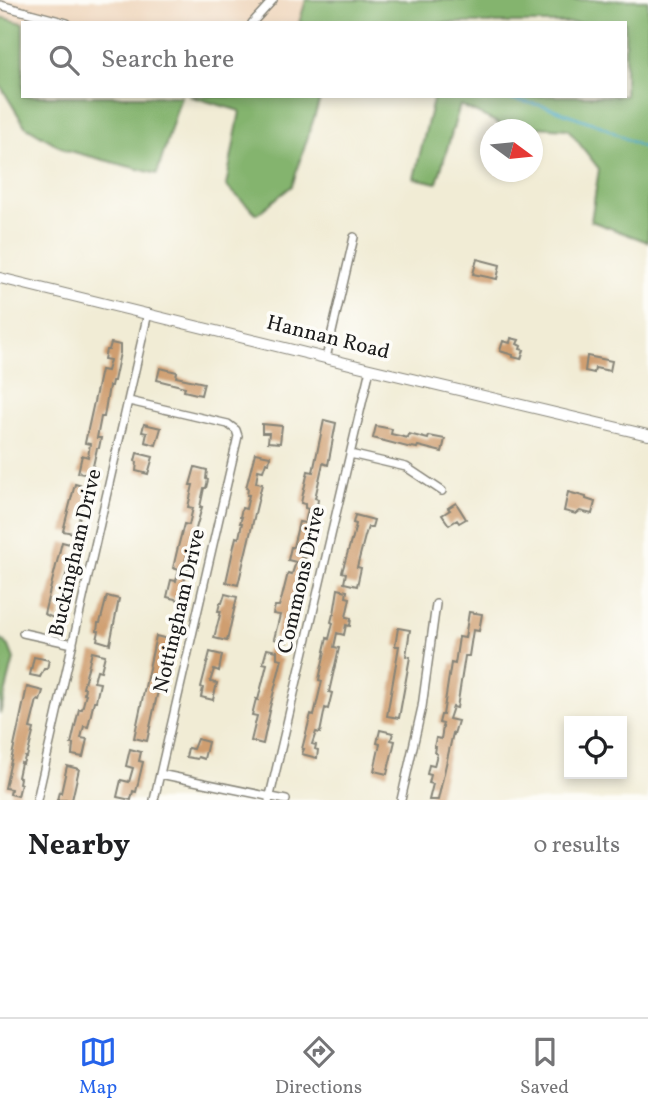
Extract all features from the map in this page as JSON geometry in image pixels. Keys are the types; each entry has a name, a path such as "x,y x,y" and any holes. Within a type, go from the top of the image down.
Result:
{"street":[{"path":"254,21 273,0"},
{"path":"0,5 60,21"},
{"path":"326,358 354,237"},
{"name":"Hannan Road","path":"0,278 648,435"},
{"name":"Buckingham Drive","path":"37,800 148,313"},
{"name":"Commons Drive","path":"269,798 370,369"},
{"name":"Nottingham Drive","path":"129,401 228,424 236,430 237,440 154,800"},
{"path":"350,454 406,467 442,491"},
{"path":"401,800 422,707 436,604"},
{"path":"23,633 73,644"},
{"path":"160,774 286,800"}],"shaded area":[{"path":"0,0 313,0 308,21 21,21 21,32 0,26"}],"green space":[{"path":"306,0 648,0 648,242 591,221 599,169 568,129 543,127 543,119 489,119 460,105 437,183 414,178 434,98 627,98 627,21 300,21"},
{"path":"0,17 21,22 21,98 180,98 157,174 66,150 25,126 0,85"},
{"path":"196,98 320,98 292,186 257,214 226,186 240,111"},
{"path":"0,638 9,646 14,659 0,714"}],"building":[{"path":"477,259 500,265 497,279 473,274"},
{"path":"511,338 519,340 517,344 524,350 521,359 500,351 503,341 510,343"},
{"path":"111,343 120,345 120,353 114,381 109,386 104,417 101,417 97,438 101,438 99,448 91,475 78,473 82,455 88,457 90,444 85,443 101,370 107,371 110,360 104,359"},
{"path":"587,356 612,361 610,371 595,368 594,373 585,371"},
{"path":"160,368 177,372 176,377 204,383 201,395 184,391 185,387 157,380"},
{"path":"324,420 336,423 328,465 323,463 315,498 318,499 316,515 308,541 304,540 301,557 306,558 291,609 294,609 287,642 274,639 280,615 273,614 275,606 279,606 288,573 292,574 296,562 288,560 299,522 305,523 308,509 301,503 308,471 313,472"},
{"path":"144,424 161,428 156,445 145,442 147,433 142,432"},
{"path":"262,424 282,426 280,443 268,442 269,433 262,433"},
{"path":"376,426 392,429 391,434 408,438 409,434 428,439 429,436 445,439 442,452 418,446 411,448 373,438"},
{"path":"137,453 153,457 148,474 136,471"},
{"path":"255,453 270,456 263,471 258,470 256,483 262,484 238,585 226,582 236,537 239,538 242,508 246,509 249,495 246,488"},
{"path":"195,467 207,470 208,480 192,543 190,542 185,563 189,564 179,600 167,597 171,580 176,581 179,570 173,568 184,524 189,525 193,508 188,507"},
{"path":"75,484 86,487 84,496 87,496 85,505 82,504 78,534 63,531"},
{"path":"568,492 595,502 592,514 564,511"},
{"path":"456,503 466,519 449,525 442,515"},
{"path":"355,515 374,520 372,527 368,527 357,567 361,568 357,586 344,583 346,573 342,572 356,524 353,523"},
{"path":"62,542 74,545 57,609 61,610 58,620 44,614"},
{"path":"338,589 347,591 346,597 350,598 346,617 351,618 350,626 346,625 344,635 337,633 334,647 339,648 329,692 332,693 328,709 325,708 320,733 316,732 312,744 316,745 315,749 318,750 317,758 302,754 302,749 322,681 319,680 324,651 333,623 331,622"},
{"path":"225,594 237,597 227,641 214,638 221,611 218,611 220,603"},
{"path":"107,596 119,599 110,644 97,640 98,623"},
{"path":"469,612 482,614 479,631 473,630 469,656 465,656 457,708 453,707 449,719 458,721 438,800 429,800 433,784 429,783 431,775 427,774 429,765 434,766 437,754 434,747 436,738 441,739 443,724 439,723 443,715 451,663 455,664 459,637 465,638"},
{"path":"398,628 410,630 406,656 410,657 399,718 387,716 399,646 395,646"},
{"path":"156,636 168,639 169,650 167,658 164,657 147,741 134,738"},
{"path":"267,649 277,651 277,658 282,659 263,744 251,741 257,716 252,715 267,664 263,663"},
{"path":"92,652 105,655 101,671 97,670 94,682 100,683 96,701 88,727 84,726 81,738 87,739 83,757 72,755 71,744 79,709 82,709 86,694 83,688"},
{"path":"210,652 222,655 219,671 214,669 210,682 217,683 213,700 201,697"},
{"path":"34,657 49,660 47,669 44,669 40,677 30,675"},
{"path":"27,687 43,691 40,701 37,700 30,728 34,729 27,757 23,764 21,763 18,796 10,794 11,789 5,788"},
{"path":"380,730 393,733 391,740 395,741 387,774 374,771"},
{"path":"197,739 208,742 204,759 186,757 188,748 193,749"},
{"path":"130,749 141,752 139,761 143,762 136,792 133,791 131,800 117,797 121,780 129,782 133,768 126,766"},
{"path":"67,766 79,769 72,800 57,800 59,792 61,793"}],"waterway":[{"path":"505,98 545,106 601,126 648,150"}]}
